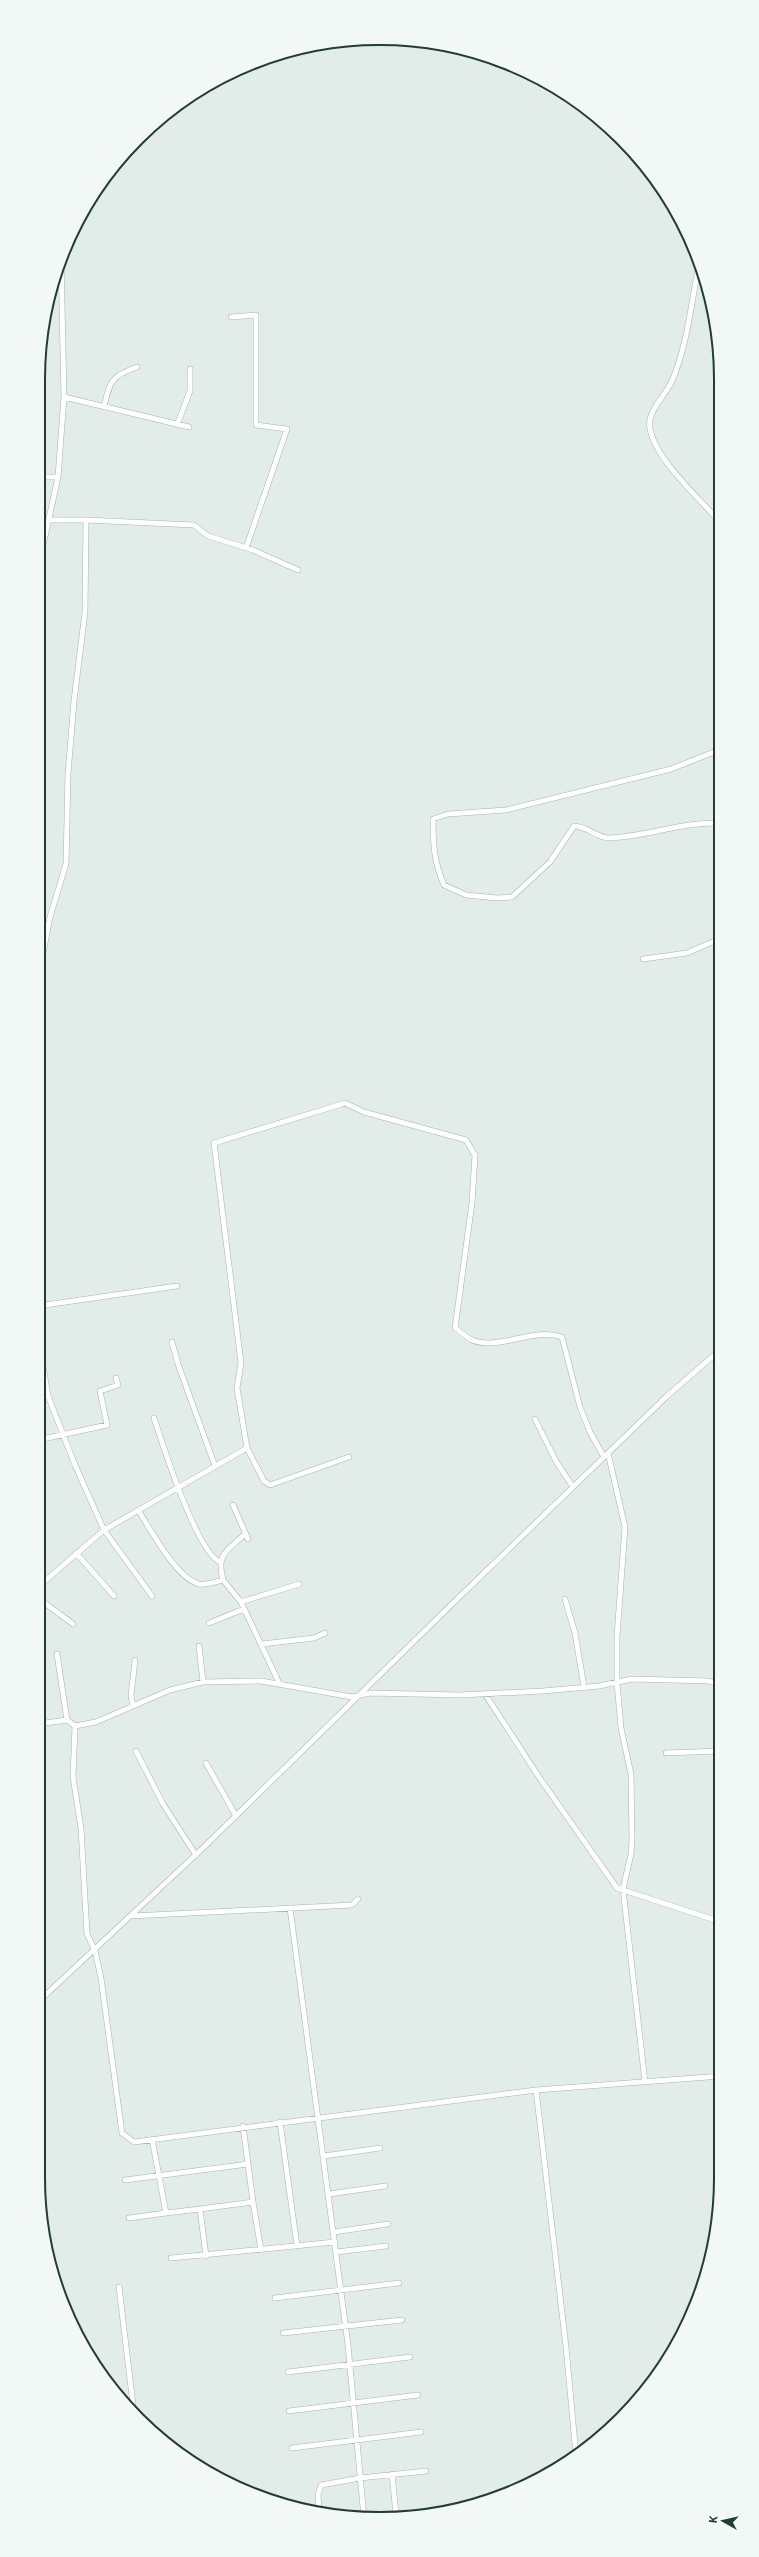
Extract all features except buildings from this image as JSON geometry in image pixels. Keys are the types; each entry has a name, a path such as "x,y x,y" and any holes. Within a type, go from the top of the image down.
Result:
{"street":[{"path":"697,275 679,363 670,387 651,416 649,425 654,441 668,463 714,515"},
{"path":"45,537 58,477 64,398 61,277"},
{"path":"231,317 256,315 256,425 288,429 246,548"},
{"path":"104,407 112,380 137,367"},
{"path":"178,424 190,391 190,369"},
{"path":"64,398 189,427"},
{"path":"45,477 58,477"},
{"path":"49,520 86,520 194,525 208,536 246,548 298,570"},
{"path":"45,944 50,917 66,864 68,774 74,701 85,612 86,520"},
{"path":"714,752 671,769 506,810 448,814 433,819 433,850 436,867 444,885 466,895 497,898 512,897 550,862 574,826 581,826 607,838 650,832 697,822 714,823"},
{"path":"643,959 687,953 714,941"},
{"path":"350,1457 270,1485 264,1481 247,1448 237,1388 241,1363 214,1143 345,1103 364,1112 466,1140 475,1155 472,1202 454,1328 473,1340 491,1342 539,1334 562,1337 580,1407 590,1432 604,1457"},
{"path":"45,1305 177,1286"},
{"path":"172,1342 178,1364 215,1466"},
{"path":"45,1996 95,1952 608,1453 714,1356"},
{"path":"45,1438 107,1425 100,1391 118,1385 116,1378"},
{"path":"45,1381 48,1396 62,1434 104,1530 152,1596"},
{"path":"154,1418 176,1488 207,1551 220,1562"},
{"path":"536,1419 557,1463 573,1487"},
{"path":"45,1581 104,1530 247,1448"},
{"path":"608,1453 625,1527 617,1636 617,1682 621,1728 631,1774 631,1854 623,1889 644,2082"},
{"path":"233,1505 247,1536 223,1555 220,1562 223,1580 241,1602 280,1685"},
{"path":"138,1510 183,1576 198,1583 206,1584 223,1580"},
{"path":"76,1553 114,1596"},
{"path":"241,1602 299,1584"},
{"path":"565,1599 575,1634 584,1687"},
{"path":"45,1603 73,1624"},
{"path":"209,1623 244,1609"},
{"path":"262,1644 314,1638 325,1633"},
{"path":"198,1646 203,1682"},
{"path":"57,1654 67,1720 75,1726 96,1722 170,1690 203,1682 261,1681 352,1697 376,1693 485,1694 584,1687 632,1679 710,1681 714,1683"},
{"path":"133,1706 131,1696 135,1660"},
{"path":"485,1694 603,1870 617,1888 714,1919"},
{"path":"45,1723 67,1720"},
{"path":"75,1726 74,1777 81,1828 87,1928 95,1952 101,1978 122,2133 134,2142 243,2126 536,2090 714,2077"},
{"path":"136,1751 163,1804 196,1855"},
{"path":"666,1753 714,1751"},
{"path":"206,1763 236,1816"},
{"path":"132,1916 352,1905 358,1899"},
{"path":"290,1908 341,2289 350,2364 363,2511"},
{"path":"536,2090 566,2347 575,2448"},
{"path":"280,2122 297,2246"},
{"path":"243,2126 261,2250"},
{"path":"152,2139 166,2213"},
{"path":"324,2156 380,2148"},
{"path":"124,2180 248,2164"},
{"path":"329,2194 385,2186"},
{"path":"128,2218 253,2202"},
{"path":"200,2209 206,2256"},
{"path":"334,2232 388,2224"},
{"path":"171,2258 206,2256 335,2242"},
{"path":"336,2252 386,2246"},
{"path":"275,2298 399,2283"},
{"path":"119,2287 133,2403"},
{"path":"283,2333 402,2320"},
{"path":"288,2372 410,2357"},
{"path":"289,2410 418,2395"},
{"path":"292,2448 421,2432"},
{"path":"319,2507 318,2495 321,2485 360,2478 426,2471"},
{"path":"392,2474 396,2511"}]}
